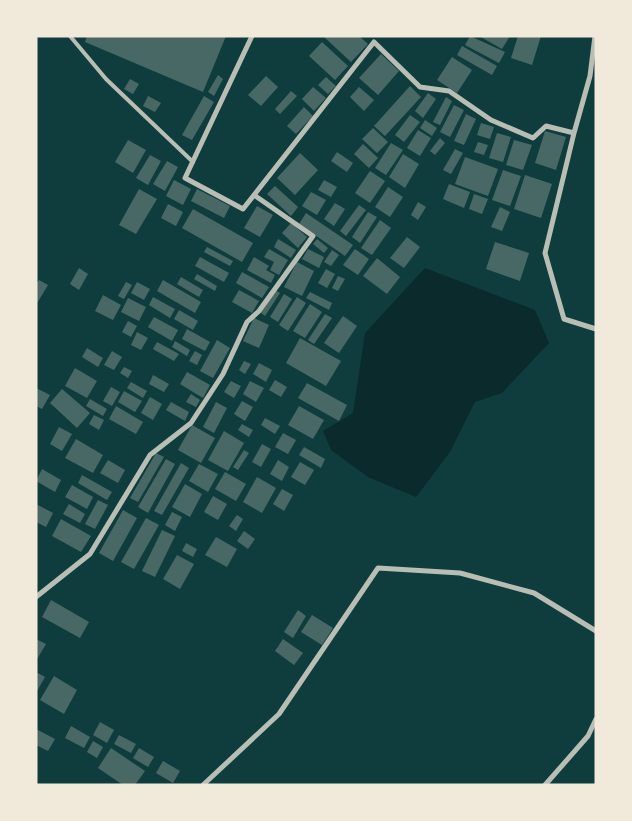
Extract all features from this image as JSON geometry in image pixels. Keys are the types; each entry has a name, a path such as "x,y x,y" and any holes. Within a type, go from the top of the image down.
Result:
{"street":[{"path":"252,36 185,178 243,209 374,42 420,87 449,91 491,120 533,138 546,126 574,133"},
{"path":"595,36 590,76 545,253 564,319 596,329"},
{"path":"36,597 90,554 150,455 190,423 223,374 247,322 259,311 313,236 254,195"},
{"path":"203,785 280,714 378,568 460,573 534,593 596,631"},
{"path":"545,785 588,736 596,719"}],"lane":[{"path":"70,36 106,79 193,162"}],"water":[{"path":"425,268 535,310 549,343 502,393 475,402 450,452 416,497 368,477 331,450 323,431 353,413 365,333"}],"building":[{"path":"87,36 226,36 203,92 85,42"},
{"path":"323,36 359,36 368,44 351,62"},
{"path":"470,36 505,52 499,63 465,45"},
{"path":"479,36 510,36 502,49"},
{"path":"518,36 541,36 532,65 511,58"},
{"path":"322,42 348,66 335,80 309,56"},
{"path":"462,46 497,66 492,75 457,55"},
{"path":"381,54 399,71 378,95 359,78"},
{"path":"452,57 472,70 457,93 437,80"},
{"path":"218,75 223,79 214,96 208,92"},
{"path":"266,76 278,87 261,106 248,95"},
{"path":"326,77 336,86 328,94 318,85"},
{"path":"130,79 139,84 133,94 124,89"},
{"path":"410,86 421,97 385,136 374,126"},
{"path":"313,87 326,98 314,111 302,99"},
{"path":"359,87 374,100 364,111 350,97"},
{"path":"291,91 297,96 280,114 275,109"},
{"path":"428,93 436,99 423,118 415,111"},
{"path":"148,96 161,103 155,112 143,106"},
{"path":"204,96 214,102 192,140 182,135"},
{"path":"446,97 452,101 440,125 433,122"},
{"path":"454,105 464,110 450,137 440,132"},
{"path":"304,107 313,116 296,134 287,126"},
{"path":"466,114 476,119 464,145 454,141"},
{"path":"410,115 420,122 404,142 395,135"},
{"path":"425,120 437,128 432,136 420,128"},
{"path":"481,123 494,127 490,139 477,135"},
{"path":"373,128 388,142 377,153 362,139"},
{"path":"418,130 431,138 420,156 407,148"},
{"path":"545,131 566,137 556,170 535,163"},
{"path":"497,133 511,137 503,162 489,158"},
{"path":"440,138 445,143 435,155 430,151"},
{"path":"128,140 146,150 133,173 115,162"},
{"path":"514,140 532,145 523,170 506,165"},
{"path":"478,142 488,145 484,155 474,152"},
{"path":"391,143 403,150 386,175 375,168"},
{"path":"363,144 378,158 369,168 354,154"},
{"path":"455,149 463,153 451,174 443,170"},
{"path":"337,152 353,163 347,172 331,161"},
{"path":"300,153 318,170 295,195 277,178"},
{"path":"403,154 419,164 405,188 389,177"},
{"path":"150,155 161,161 148,185 136,178"},
{"path":"465,157 498,169 488,196 455,184"},
{"path":"167,161 178,167 165,191 153,184"},
{"path":"503,170 521,176 510,206 492,200"},
{"path":"370,171 385,181 370,203 355,193"},
{"path":"525,175 552,184 541,218 514,209"},
{"path":"174,180 191,189 183,205 166,196"},
{"path":"324,180 337,187 331,197 318,190"},
{"path":"449,184 470,192 464,208 443,199"},
{"path":"275,186 298,207 291,216 267,194"},
{"path":"388,187 403,197 390,217 375,207"},
{"path":"139,189 157,199 136,234 119,225"},
{"path":"197,189 230,206 224,218 191,201"},
{"path":"311,192 326,200 317,215 302,206"},
{"path":"474,194 488,199 482,214 469,209"},
{"path":"418,202 426,207 418,220 411,215"},
{"path":"335,203 345,209 334,226 324,219"},
{"path":"168,204 183,212 176,226 161,218"},
{"path":"359,205 366,210 346,236 340,231"},
{"path":"257,206 273,215 260,237 244,228"},
{"path":"500,207 510,212 502,231 491,227"},
{"path":"193,209 253,243 242,262 182,228"},
{"path":"368,212 377,217 360,243 352,237"},
{"path":"306,213 353,245 345,256 299,224"},
{"path":"380,220 391,228 372,255 361,248"},
{"path":"291,223 307,237 298,248 282,233"},
{"path":"407,237 420,247 404,268 390,258"},
{"path":"278,239 296,250 291,258 274,247"},
{"path":"317,239 328,248 324,253 313,244"},
{"path":"495,242 529,253 520,281 486,269"},
{"path":"207,247 233,261 230,266 204,252"},
{"path":"269,249 288,260 279,275 270,270 274,262 264,257"},
{"path":"308,249 324,257 319,268 302,259"},
{"path":"355,249 369,259 358,275 343,265"},
{"path":"332,250 339,255 331,266 324,262"},
{"path":"200,257 229,273 224,282 195,266"},
{"path":"254,257 269,266 266,270 275,275 271,283 247,270"},
{"path":"377,258 400,277 387,294 363,276"},
{"path":"297,262 314,271 302,296 284,287"},
{"path":"79,268 88,274 79,290 70,284"},
{"path":"326,269 335,274 327,288 318,283"},
{"path":"242,272 269,287 262,298 236,283"},
{"path":"197,274 217,286 215,291 194,279"},
{"path":"338,276 345,279 338,291 332,288"},
{"path":"181,277 203,290 199,297 177,284"},
{"path":"39,280 48,285 36,305 36,284"},
{"path":"163,280 201,302 195,313 157,291"},
{"path":"126,282 132,285 124,299 118,296"},
{"path":"137,282 150,289 144,300 131,293"},
{"path":"239,290 259,301 252,313 232,302"},
{"path":"275,290 280,293 265,316 261,313"},
{"path":"310,292 332,303 329,310 306,298"},
{"path":"284,294 292,299 278,322 270,317"},
{"path":"103,295 121,305 113,320 95,311"},
{"path":"153,297 175,309 170,318 149,305"},
{"path":"297,297 306,303 288,331 279,325"},
{"path":"128,298 146,307 139,321 121,312"},
{"path":"310,304 322,312 305,338 293,331"},
{"path":"179,310 198,321 193,330 174,319"},
{"path":"325,314 332,318 314,344 308,340"},
{"path":"343,316 357,326 339,353 324,343"},
{"path":"154,317 178,330 172,341 148,327"},
{"path":"254,318 269,325 259,348 243,341"},
{"path":"128,321 137,326 131,337 122,332"},
{"path":"187,329 210,342 205,351 182,339"},
{"path":"137,332 148,338 141,350 131,345"},
{"path":"300,338 341,361 326,386 286,363"},
{"path":"217,340 230,348 213,378 200,371"},
{"path":"175,341 190,350 187,356 172,347"},
{"path":"157,342 179,354 174,361 153,349"},
{"path":"87,348 103,358 98,367 82,357"},
{"path":"112,351 122,357 114,370 104,365"},
{"path":"195,351 202,355 197,365 189,361"},
{"path":"244,361 251,364 245,374 239,370"},
{"path":"259,363 272,370 266,382 253,374"},
{"path":"124,367 132,371 128,378 120,373"},
{"path":"75,368 97,381 87,398 65,386"},
{"path":"187,372 210,385 203,398 180,384"},
{"path":"153,375 169,384 164,392 149,384"},
{"path":"275,380 287,387 281,397 269,390"},
{"path":"231,381 241,386 234,398 224,392"},
{"path":"250,381 264,388 256,402 243,394"},
{"path":"131,382 147,391 143,398 127,388"},
{"path":"307,383 347,405 339,421 298,398"},
{"path":"111,387 120,392 112,406 103,401"},
{"path":"36,388 50,395 42,409 36,406"},
{"path":"62,389 90,413 77,428 50,403"},
{"path":"124,391 142,401 135,412 118,402"},
{"path":"191,394 200,400 196,407 186,402"},
{"path":"150,397 162,404 153,420 141,413"},
{"path":"90,399 107,409 103,416 86,406"},
{"path":"242,401 253,407 245,421 234,414"},
{"path":"171,402 189,412 185,421 166,410"},
{"path":"216,402 227,408 214,433 203,427"},
{"path":"116,406 143,422 136,434 109,419"},
{"path":"299,406 324,420 313,439 288,425"},
{"path":"94,415 104,420 99,430 89,424"},
{"path":"265,418 280,426 275,434 261,425"},
{"path":"242,424 253,430 249,437 238,430"},
{"path":"192,425 215,438 201,463 178,450"},
{"path":"59,427 72,434 62,451 50,444"},
{"path":"224,431 244,443 228,471 208,460"},
{"path":"283,433 296,440 288,454 275,447"},
{"path":"76,439 103,455 93,473 65,458"},
{"path":"262,444 271,449 261,467 252,462"},
{"path":"304,447 325,459 321,468 299,455"},
{"path":"244,450 249,453 238,470 233,467"},
{"path":"156,453 164,457 138,502 130,498"},
{"path":"166,459 175,464 148,513 138,507"},
{"path":"108,460 125,470 118,483 100,473"},
{"path":"278,460 289,467 282,481 270,474"},
{"path":"300,462 314,470 305,485 291,477"},
{"path":"181,463 189,468 162,515 154,511"},
{"path":"199,464 218,474 208,492 189,481"},
{"path":"42,469 61,480 55,492 36,481"},
{"path":"225,472 246,484 236,501 215,489"},
{"path":"82,475 112,492 107,500 78,483"},
{"path":"257,477 276,488 262,513 243,502"},
{"path":"185,484 202,494 190,517 172,507"},
{"path":"72,485 93,497 87,509 65,497"},
{"path":"282,489 293,495 284,511 273,504"},
{"path":"213,496 227,504 218,520 204,512"},
{"path":"98,500 108,505 95,529 85,524"},
{"path":"36,504 53,513 46,527 36,522"},
{"path":"69,504 85,514 80,523 63,514"},
{"path":"123,510 137,518 113,561 99,553"},
{"path":"172,512 182,517 175,531 165,525"},
{"path":"237,515 243,519 236,531 229,526"},
{"path":"146,518 159,525 134,569 121,562"},
{"path":"61,519 91,536 81,552 52,536"},
{"path":"162,530 175,536 155,577 142,571"},
{"path":"244,531 255,539 248,549 237,541"},
{"path":"216,537 237,549 227,567 205,555"},
{"path":"186,543 197,549 193,557 182,551"},
{"path":"177,555 194,564 180,589 163,579"},
{"path":"51,600 89,622 80,638 42,617"},
{"path":"298,610 306,616 293,638 284,632"},
{"path":"312,615 333,628 322,645 301,632"},
{"path":"36,639 46,644 36,661"},
{"path":"283,639 303,653 294,665 275,651"},
{"path":"36,672 45,677 36,693"},
{"path":"54,676 77,690 64,714 40,700"},
{"path":"100,722 114,730 107,743 93,735"},
{"path":"71,726 90,737 84,748 65,738"},
{"path":"36,729 55,739 48,751 36,745"},
{"path":"119,735 136,744 131,753 114,744"},
{"path":"93,741 103,747 97,758 87,752"},
{"path":"111,748 145,771 135,785 123,785 98,768"},
{"path":"139,748 154,757 148,767 133,758"},
{"path":"163,761 180,771 173,783 156,773"}]}
